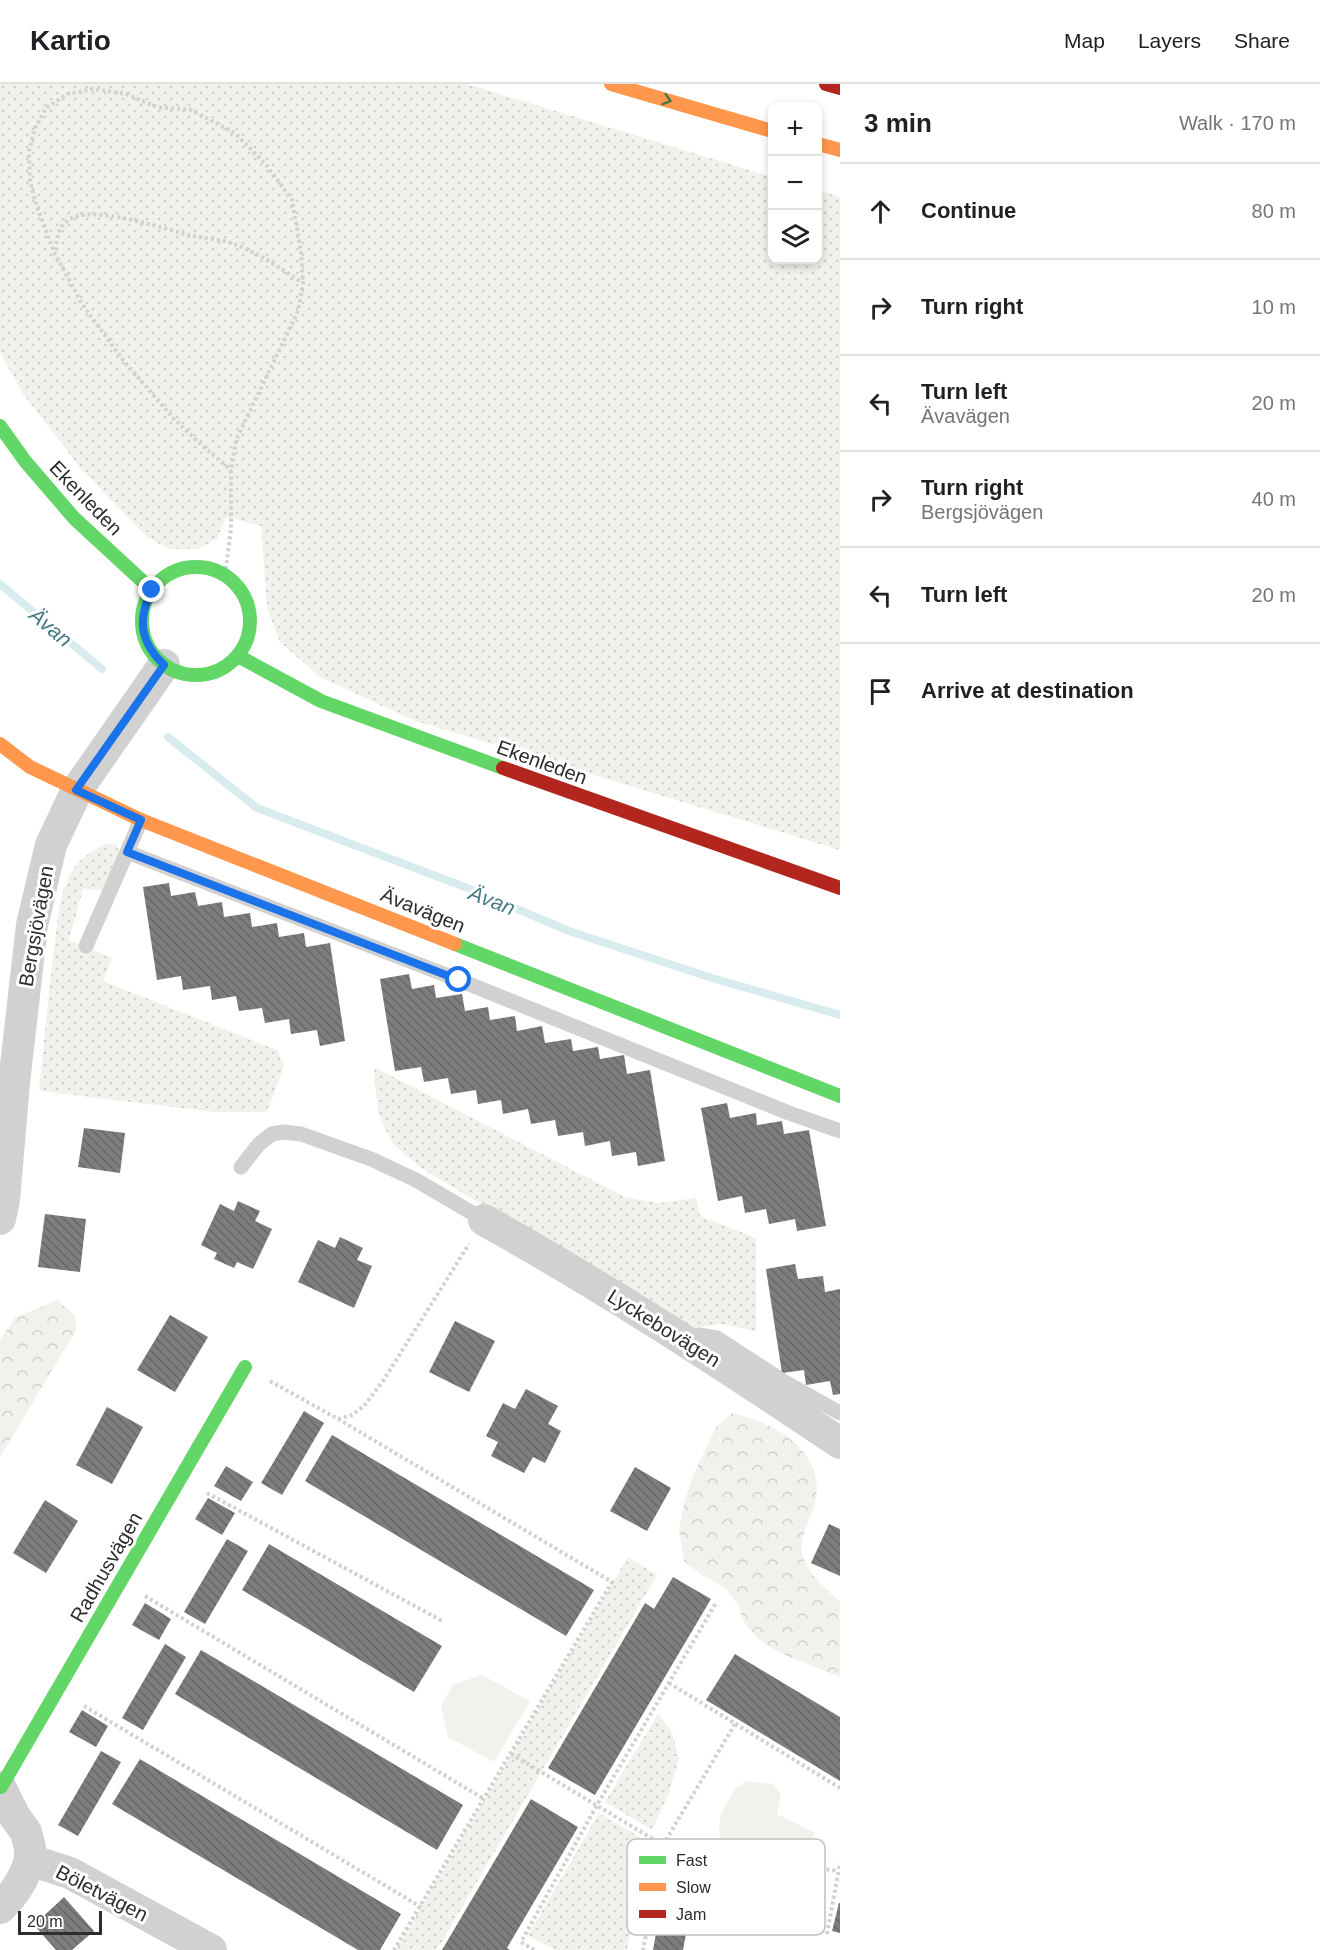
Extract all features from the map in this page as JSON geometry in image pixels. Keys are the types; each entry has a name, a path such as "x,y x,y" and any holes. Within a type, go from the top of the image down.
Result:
{"main road":[{"path":"611,84 768,129"},
{"path":"826,84 840,88"},
{"path":"822,145 840,150"},
{"name":"Ekenleden","path":"0,426 25,461 74,518 152,590"},
{"path":"194,567 210,568 225,575 237,585 250,612 250,628 246,643 238,656 216,672 202,675 189,675 164,665 148,647 142,624 143,612 152,590 163,578 177,570 194,567"},
{"name":"Ekenleden","path":"238,656 321,701 840,888"},
{"name":"Ävavägen","path":"0,744 30,767 141,820 840,1096"},
{"name":"Radhusvägen","path":"0,1787 245,1367"}],"street":[{"name":"Bergsjövägen","path":"0,1219 7,1167 7,1083 34,916 51,845 76,790 164,665"},
{"name":"Lyckebovägen","path":"484,1220 548,1256 685,1340 840,1443"},
{"name":"Böletvägen","path":"0,1787 15,1817 26,1832 30,1860 70,1873 212,1950"},
{"path":"0,1908 14,1895 26,1874 30,1860"}],"lane":[{"path":"86,946 141,820"},
{"path":"127,852 459,980 789,1113 840,1131"},
{"path":"241,1167 259,1143 272,1134 283,1132 301,1134 372,1159 416,1180 484,1220"},
{"path":"685,1340 699,1335 717,1338 783,1382 840,1413"}],"path":[{"path":"225,575 231,529 231,470 237,440 298,311 303,284 301,251 292,200 267,166 235,133 191,110 158,106 126,94 93,88 67,94 46,108 36,128 29,152 30,181 54,252 82,304 123,360 174,419 231,470"},
{"path":"54,252 59,231 67,220 85,214 121,217 192,236 233,243 268,261 303,284"},
{"path":"338,1419 352,1415 364,1406 383,1381 484,1220"},
{"path":"245,1367 338,1419 612,1582 394,1950"},
{"path":"181,1478 444,1622"},
{"path":"120,1581 484,1799"},
{"path":"534,1950 521,1942 597,1805 716,1603"},
{"path":"669,1683 840,1788"},
{"path":"57,1690 421,1907"},
{"path":"667,1839 735,1724"},
{"path":"511,1754 653,1839"},
{"path":"827,1934 840,1863"},
{"path":"825,1869 838,1871"},
{"path":"644,1950 647,1935"}],"green space":[{"path":"0,84 467,84 768,176 768,264 822,264 822,191 840,197 840,850 413,720 320,677 280,642 267,608 261,526 226,517 217,539 198,549 168,549 146,536 82,470 23,394 0,352"},
{"path":"105,844 116,844 122,856 105,890 83,889 69,940 112,958 103,981 277,1050 284,1066 267,1112 214,1112 39,1091 58,915 64,889 78,863"},
{"path":"374,1067 625,1197 658,1203 696,1198 700,1216 756,1238 756,1331 722,1324 689,1329 421,1168 393,1144 378,1114"},
{"path":"57,1300 75,1315 76,1330 0,1457 0,1340 15,1318"},
{"path":"732,1413 765,1424 780,1432 805,1454 813,1468 817,1485 815,1503 804,1533 802,1552 812,1573 840,1602 840,1677 782,1654 758,1639 744,1622 738,1605 726,1589 684,1561 679,1529 684,1503 693,1476 716,1427"},
{"path":"628,1557 657,1575 437,1950 396,1950"},
{"path":"482,1675 530,1701 494,1762 448,1737 441,1706 453,1685"},
{"path":"658,1714 671,1730 679,1758 669,1793 652,1830 605,1802"},
{"path":"747,1781 772,1784 781,1794 777,1814 815,1833 812,1839 721,1839 719,1829 721,1814 735,1789"},
{"path":"599,1813 643,1839 627,1839 627,1935 630,1935 627,1950 555,1950 528,1935"}],"building":[{"path":"169,883 171,896 195,892 198,906 222,902 224,917 250,913 252,927 277,923 279,937 304,933 306,947 330,943 345,1041 320,1046 317,1030 291,1034 289,1019 265,1023 262,1008 239,1011 236,996 212,1000 210,986 183,990 181,976 157,980 143,887"},
{"path":"409,974 412,989 434,985 436,998 462,994 465,1011 488,1007 490,1020 515,1016 517,1031 542,1026 545,1043 571,1039 573,1051 598,1047 600,1059 624,1055 627,1074 650,1070 665,1161 638,1166 636,1152 612,1156 610,1141 585,1146 583,1132 558,1136 555,1120 531,1124 528,1109 503,1114 501,1100 478,1104 476,1090 451,1094 448,1078 424,1082 421,1067 395,1071 380,979"},
{"path":"727,1103 730,1118 756,1113 757,1125 782,1121 784,1134 809,1130 826,1226 797,1231 795,1219 769,1224 766,1209 745,1213 742,1196 718,1201 701,1108"},
{"path":"84,1128 125,1133 120,1173 78,1167"},
{"path":"238,1201 260,1211 255,1221 272,1229 253,1269 237,1262 234,1268 214,1259 217,1253 201,1245 220,1204 234,1211"},
{"path":"45,1214 86,1219 80,1272 38,1267"},
{"path":"340,1237 363,1248 357,1260 372,1266 354,1308 298,1282 318,1240 335,1248"},
{"path":"795,1264 798,1279 823,1276 825,1292 840,1289 840,1394 833,1395 830,1381 806,1385 804,1370 782,1373 766,1269"},
{"path":"170,1315 208,1337 175,1392 137,1370"},
{"path":"455,1321 495,1341 469,1392 429,1372"},
{"path":"526,1389 558,1406 548,1424 561,1431 545,1463 533,1457 524,1473 491,1456 498,1442 486,1436 503,1403 515,1409"},
{"path":"107,1407 143,1427 112,1484 76,1465"},
{"path":"304,1411 324,1423 282,1495 261,1483"},
{"path":"332,1435 594,1590 566,1636 305,1481"},
{"path":"226,1466 253,1482 241,1501 214,1486"},
{"path":"635,1467 671,1488 647,1531 610,1511"},
{"path":"208,1498 235,1513 222,1535 195,1519"},
{"path":"45,1500 78,1521 46,1573 13,1553"},
{"path":"829,1524 840,1529 840,1576 811,1563"},
{"path":"227,1539 248,1551 205,1624 184,1612"},
{"path":"269,1544 442,1646 414,1692 242,1590"},
{"path":"673,1577 711,1599 595,1795 548,1768 645,1603 654,1609"},
{"path":"145,1603 171,1619 159,1640 132,1625"},
{"path":"165,1644 186,1657 143,1730 122,1718"},
{"path":"201,1650 463,1805 437,1850 175,1694"},
{"path":"735,1654 840,1717 840,1781 706,1700"},
{"path":"82,1710 108,1726 96,1747 69,1732"},
{"path":"101,1751 121,1762 78,1836 58,1825"},
{"path":"140,1759 401,1914 380,1950 358,1950 112,1804"},
{"path":"531,1799 578,1827 507,1948 510,1950 442,1950"},
{"path":"64,1897 94,1931 72,1950 56,1950 34,1925"},
{"path":"840,1903 840,1933 832,1931"},
{"path":"656,1935 686,1935 683,1950 653,1950"}],"waterway":[{"name":"Ävan","path":"0,584 102,669"},
{"name":"Ävan","path":"168,737 257,808 470,889 569,931 712,978 840,1015"}],"traffic: fast":[{"path":"0,426 25,461 74,518 152,590"},
{"path":"196,567 217,571 234,583 246,600 250,621 246,642 234,659 217,671 196,675 175,671 158,659 146,642 142,621 146,600 158,583 175,571 196,567"},
{"path":"238,656 321,701 503,768"},
{"path":"455,944 840,1096"},
{"path":"1,1787 245,1367"}],"traffic: slow":[{"path":"611,84 768,130"},
{"path":"822,145 840,150"},
{"path":"0,744 30,767 141,820 455,944"}],"traffic: jam":[{"path":"826,84 840,88"},
{"path":"503,768 840,888"}],"route":[{"path":"152,590 146,601 142,624 148,647 164,665 76,790 141,820 127,852 459,980"}]}
